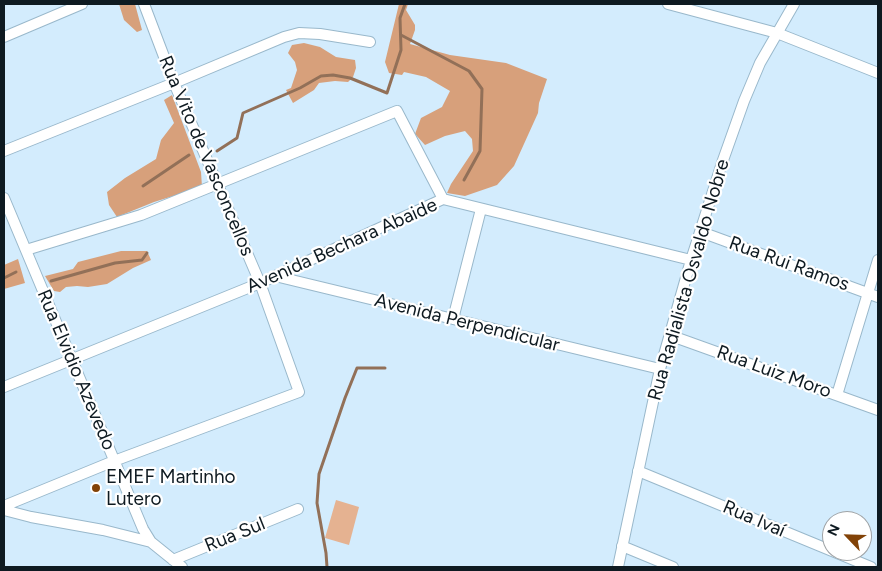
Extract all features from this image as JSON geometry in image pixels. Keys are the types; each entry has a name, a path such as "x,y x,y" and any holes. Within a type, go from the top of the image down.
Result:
{"street":[{"path":"4,36 82,4"},
{"name":"Rua Vito de Vasconcellos","path":"114,461 299,392 260,283 174,83 144,4"},
{"path":"668,4 777,33 878,73"},
{"name":"Rua Radialista Osvaldo Nobre","path":"618,567 660,370 691,260 722,163 760,62 794,4"},
{"path":"4,151 284,37 299,33 320,34 370,42"},
{"path":"26,250 141,215 397,112 443,199"},
{"name":"Rua Elvidio Azevedo","path":"4,198 143,529 151,542"},
{"name":"Avenida Bechara Abaide","path":"4,387 260,283 443,199 691,260"},
{"path":"453,320 481,209"},
{"name":"Rua Rui Ramos","path":"700,232 873,295"},
{"path":"837,395 873,295 878,260"},
{"name":"Avenida Perpendicular","path":"275,276 660,370"},
{"name":"Rua Luiz Moro","path":"669,335 878,410"},
{"path":"4,508 114,461"},
{"name":"Rua Ivaí","path":"638,471 871,567"},
{"path":"4,508 31,518 103,530 151,542 182,567"},
{"name":"Rua Sul","path":"173,560 298,509"},
{"path":"622,546 673,567"}],"shaded area":[{"path":"119,4 135,4 142,30 137,32 124,20"},
{"path":"399,4 408,4 406,10 415,25 410,44 450,55 506,63 547,79 539,103 538,113 514,166 497,185 465,196 447,193 473,151 472,139 465,131 445,136 425,145 415,134 421,118 442,107 450,91 426,77 404,72 402,75 389,73 385,62"},
{"path":"304,43 320,47 336,57 355,60 356,68 353,77 348,82 319,83 314,90 293,103 286,90 291,88 297,70 295,62 288,53 292,45"},
{"path":"172,95 201,172 202,187 154,202 117,217 109,205 107,192 125,178 156,159 161,140 174,123 164,100"},
{"path":"121,251 147,251 151,260 133,268 107,284 88,287 66,287 60,292 54,291 45,276 73,269 78,262"},
{"path":"18,259 25,283 4,289 4,265"},
{"path":"336,500 359,507 349,545 325,538"}],"waterway":[{"path":"217,151 237,138 243,113 300,88 321,76 333,75 350,78 387,93 401,50 400,18 405,4"},
{"path":"401,35 469,71 482,89 480,151 464,180"},
{"path":"143,186 189,155"},
{"path":"51,281 115,263 142,260 147,253"},
{"path":"4,278 16,272"},
{"path":"327,567 317,503 319,474 357,368 385,368"}],"place":[{"name":"EMEF Martinho Lutero","path":"96,488"}]}
